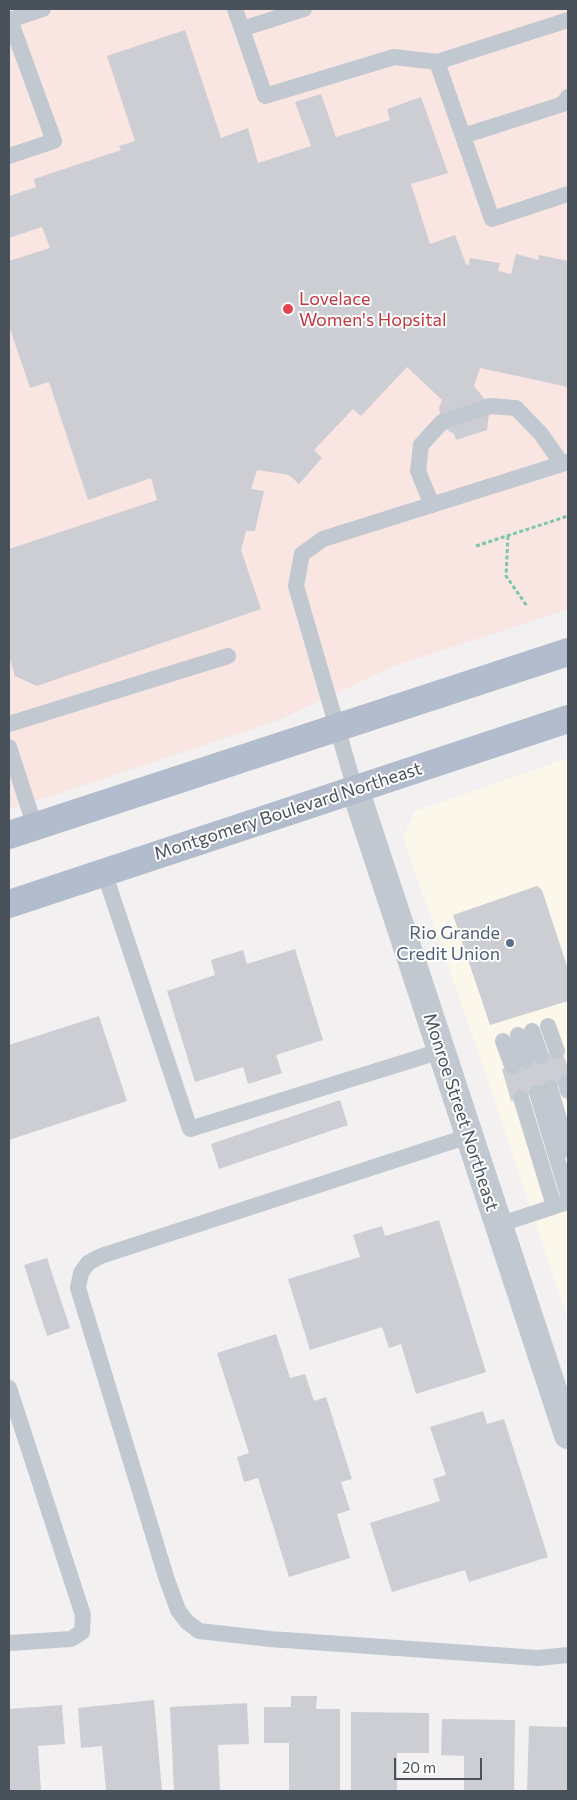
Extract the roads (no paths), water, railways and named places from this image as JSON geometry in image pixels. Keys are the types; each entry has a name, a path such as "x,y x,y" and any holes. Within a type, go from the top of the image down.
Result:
{"main road":[{"path":"9,835 568,652"},
{"name":"Montgomery Boulevard Northeast","path":"9,904 568,719"}],"street":[{"name":"Monroe Street Northeast","path":"355,789 498,1225 567,1424"}],"lane":[{"path":"9,156 54,141 9,19 43,9"},
{"path":"235,9 265,96 394,57 436,62 568,20"},
{"path":"242,29 304,9"},
{"path":"436,62 492,219 568,194"},
{"path":"463,136 563,104 568,97"},
{"path":"355,789 296,586 302,554 323,539 432,505 565,463 516,408 490,406 442,422 421,445 418,472 432,505"},
{"path":"9,724 228,656"},
{"path":"9,747 35,827"},
{"path":"104,872 190,1129 441,1051"},
{"path":"525,1033 557,1051"},
{"path":"525,1033 526,1061 525,1033"},
{"path":"568,1150 543,1091 568,1195"},
{"path":"498,1225 561,1204 521,1098"},
{"path":"469,1136 101,1256 88,1263 81,1274 78,1288 167,1580 178,1610 187,1622 199,1630 270,1639 538,1658 568,1655"},
{"path":"9,1388 83,1614 82,1632 71,1639 9,1643"}],"place":[{"name":"Lovelace Women's Hopsital","path":"288,309"},
{"name":"Rio Grande Credit Union","path":"510,943"}]}
